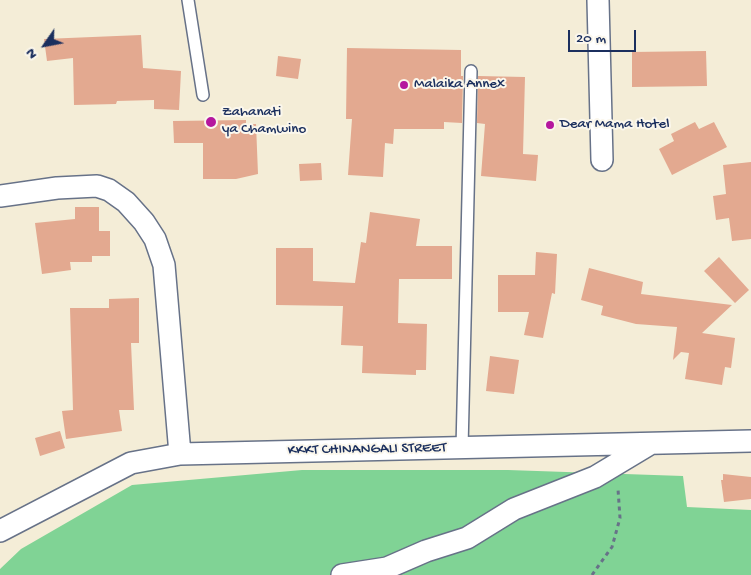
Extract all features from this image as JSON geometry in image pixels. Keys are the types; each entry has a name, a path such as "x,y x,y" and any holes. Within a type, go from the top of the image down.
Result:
{"street":[{"path":"598,0 602,160"},
{"path":"0,196 57,188 97,186 109,190 126,202 144,222 155,239 164,265 180,454"},
{"name":"KKKT CHINANGALI STREET","path":"0,531 131,463 180,454 751,441"},
{"path":"342,575 387,568 426,551 468,538 533,499 572,487 652,443"}],"lane":[{"path":"188,0 204,95"},
{"path":"462,448 471,71"}],"path":[{"path":"592,575 612,547 620,518 616,464"}],"green space":[{"path":"302,470 508,470 683,476 687,507 751,510 751,575 0,575 0,569 21,549 132,485"}],"building":[{"path":"141,35 143,68 181,71 179,110 154,109 154,100 117,101 116,104 74,105 73,58 47,61 44,39"},
{"name":"Malaika Annex","path":"347,48 461,50 461,76 463,76 462,123 444,122 444,129 394,129 393,144 385,143 383,177 348,175 352,119 346,119"},
{"path":"706,51 707,86 632,87 632,52"},
{"path":"278,56 301,59 298,79 276,76"},
{"path":"478,76 525,77 523,154 538,155 536,181 481,176 485,124 477,123"},
{"path":"246,120 246,124 256,124 258,174 236,179 203,179 203,143 174,143 173,121"},
{"path":"695,122 699,129 714,122 727,147 672,175 659,149 674,141 671,134"},
{"path":"751,162 751,239 732,241 729,218 716,220 713,196 726,194 723,165"},
{"path":"321,163 322,180 300,181 299,164"},
{"path":"75,207 99,207 99,231 110,231 110,256 92,256 92,262 70,262 71,270 42,274 35,223 75,219"},
{"path":"370,212 420,219 416,246 452,246 452,279 399,279 398,323 427,324 426,370 416,370 416,375 362,373 363,346 341,345 343,306 276,305 276,248 313,248 313,281 355,283 361,242 366,243"},
{"path":"536,252 557,254 555,294 552,293 543,338 524,335 529,312 498,312 498,275 535,275"},
{"path":"719,257 749,290 735,303 704,271"},
{"path":"589,268 643,282 641,294 732,305 702,333 735,338 731,368 725,367 722,385 685,379 689,353 681,352 673,360 677,327 636,324 601,315 603,306 581,300"},
{"path":"139,298 139,343 131,343 134,410 119,410 122,431 66,439 62,411 73,410 70,308 109,308 109,299"},
{"path":"490,356 519,360 514,394 486,391"},
{"path":"60,431 65,448 40,456 35,438"},
{"path":"723,474 751,477 751,499 724,502 721,480 723,480"}],"place":[{"name":"Malaika Annex","path":"404,85"},
{"name":"Zahanati ya Chamwino","path":"211,122"},
{"name":"Dear Mama Hotel","path":"550,125"}]}
